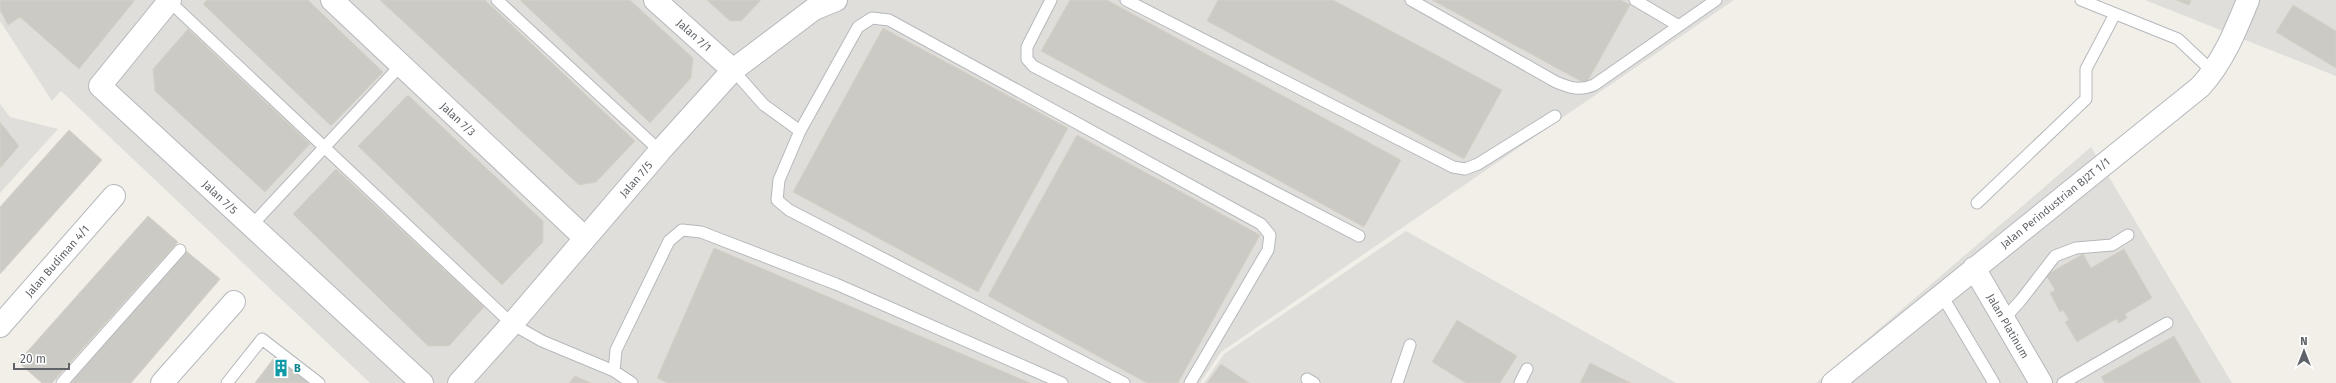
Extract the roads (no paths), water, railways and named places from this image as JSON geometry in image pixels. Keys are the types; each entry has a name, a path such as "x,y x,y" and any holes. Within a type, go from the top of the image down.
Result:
{"street":[{"name":"Jalan 7/5","path":"169,0 100,86 422,383"},
{"name":"Jalan 7/3","path":"332,0 585,238"},
{"name":"Jalan 7/1","path":"655,0 733,70"},
{"name":"Jalan 7/5","path":"459,383 512,324 660,151 733,70 811,5 836,0"},
{"name":"Jalan Perindustrian BJ2T 1/1","path":"1834,383 1974,268 2200,87 2213,72 2228,48 2248,0"},
{"name":"Jalan Budiman 4/1","path":"0,326 114,196"},
{"name":"Jalan Platinum","path":"1974,268 2041,383"},
{"path":"162,383 234,302"}],"lane":[{"path":"169,0 512,324 542,341 614,371 632,383"},
{"path":"497,0 660,151"},
{"path":"1051,0 1027,47 1027,59 1034,66 1359,236"},
{"path":"1126,0 1453,167 1465,169 1478,164 1555,116"},
{"path":"1412,0 1571,88 1585,89 1594,85 1716,0"},
{"path":"1635,0 1679,26"},
{"path":"2080,0 2178,39 2213,72"},
{"path":"1978,203 2086,99 2084,81 2086,69 2115,14"},
{"path":"1124,383 790,210 777,200 778,180 800,131 858,27 872,18 889,20 1261,224 1270,235 1268,250 1190,383"},
{"path":"252,226 401,65"},
{"path":"733,70 764,105 800,131"},
{"path":"614,371 616,350 669,240 682,230 701,232 836,284 1062,383"},
{"path":"2004,319 2021,300 2055,256 2076,248 2112,245 2128,235"},
{"path":"62,383 180,250"},
{"path":"1942,294 1994,383"},
{"path":"2062,383 2167,323"},
{"path":"227,383 262,339 319,383"},
{"path":"1397,383 1410,345"},
{"path":"1520,383 1527,369"}],"place":[{"name":"B","path":"281,368"}]}
